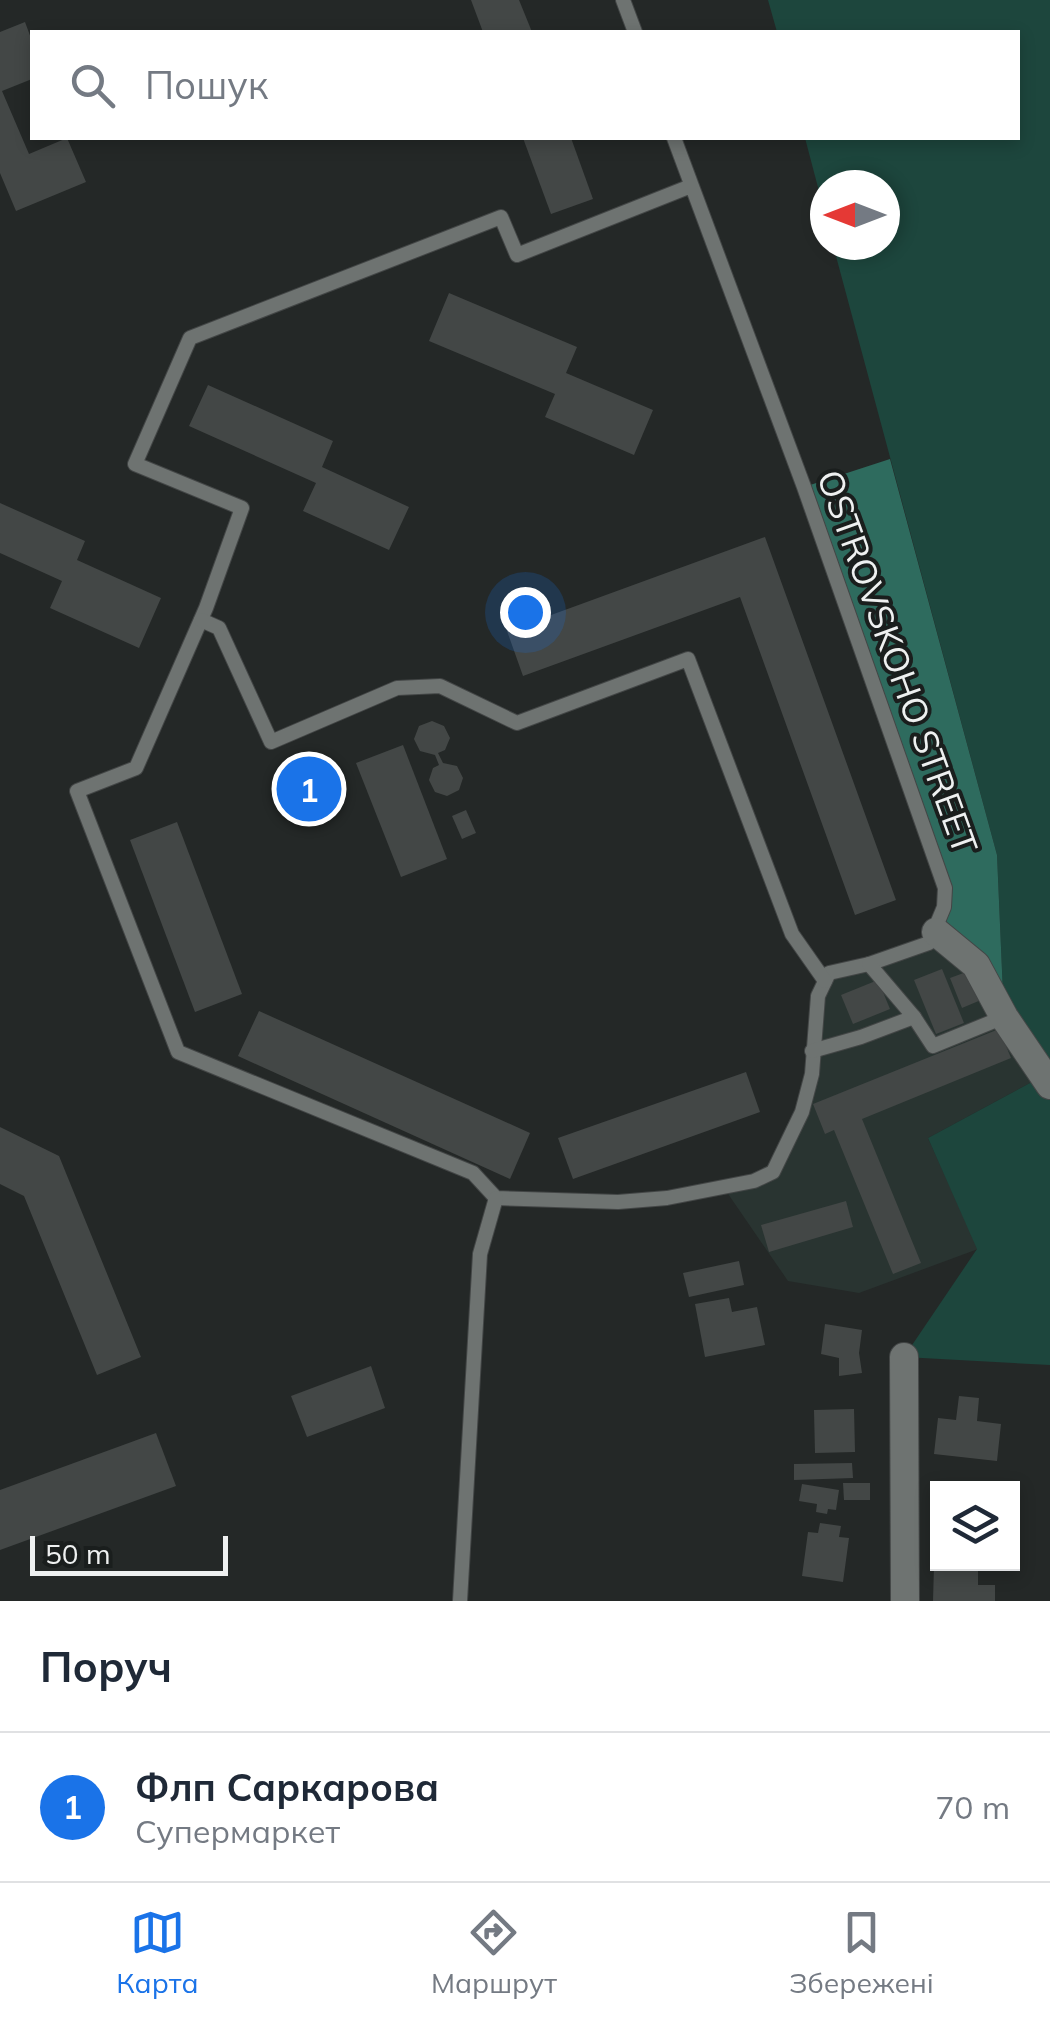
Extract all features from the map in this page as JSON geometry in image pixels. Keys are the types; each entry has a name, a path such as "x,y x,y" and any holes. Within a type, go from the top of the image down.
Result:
{"street":[{"path":"936,932 976,965 1004,1017 1050,1086"},
{"path":"904,1357 906,1601"}],"lane":[{"path":"623,0 634,30"},
{"name":"OSTROVSKOHO STREET","path":"675,140 804,487 945,888 944,908 936,932"},
{"path":"692,186 517,255 501,217 190,338 136,464 242,508 201,620 136,768 77,790 178,1052 473,1173 496,1198 618,1202 667,1198 754,1181 773,1172 802,1112 812,1074 818,996 829,973 929,943 936,932"},
{"path":"201,620 219,628 272,742 397,688 440,686 518,723 688,658 792,934 825,981"},
{"path":"869,964 933,1046 1004,1017"},
{"path":"812,1051 914,1017"},
{"path":"460,1601 480,1254 496,1198"}],"shaded area":[{"path":"936,932 1043,1076 928,1138 978,1249 859,1293 788,1281 724,1188 773,1172 802,1113 829,973 929,943"}],"green space":[{"path":"768,0 1050,0 1050,1365 904,1357 977,1249 928,1138 1043,1076 1004,1017 997,855 837,260 900,260 900,170 813,170 806,140 1020,140 1020,30 776,30"},
{"path":"890,459 997,855 1004,1017 936,932 944,907 804,487"}],"building":[{"path":"471,0 519,0 531,30 482,30"},
{"path":"25,22 30,36 30,80 2,91 29,154 68,140 86,182 16,211 0,173 0,32"},
{"path":"524,140 572,140 593,199 551,214"},
{"path":"449,293 577,347 566,373 653,410 634,455 545,417 555,394 429,341"},
{"path":"208,385 333,441 322,467 409,507 389,550 303,511 316,483 189,426"},
{"path":"0,503 85,541 77,560 161,598 139,648 50,608 62,581 0,553"},
{"path":"765,537 896,900 855,915 740,597 523,676 507,631"},
{"path":"432,721 444,726 450,738 445,750 438,753 443,763 457,766 463,778 459,790 447,796 435,792 429,780 433,768 439,765 435,755 420,751 414,739 419,726"},
{"path":"403,745 447,859 401,877 356,763"},
{"path":"312,767 324,802 303,809 291,774"},
{"path":"466,810 476,833 462,839 452,816"},
{"path":"177,822 242,994 195,1012 130,840"},
{"path":"942,969 964,1023 936,1034 914,980"},
{"path":"969,971 981,1000 962,1008 950,978"},
{"path":"878,980 890,1009 853,1024 841,995"},
{"path":"259,1011 530,1133 510,1179 238,1056"},
{"path":"999,1029 1011,1058 862,1119 921,1263 893,1274 834,1130 825,1134 813,1104"},
{"path":"746,1072 760,1112 573,1179 558,1138"},
{"path":"0,1127 59,1156 141,1357 97,1375 24,1196 0,1184"},
{"path":"846,1201 853,1227 769,1252 761,1225"},
{"path":"739,1261 744,1285 689,1297 683,1273"},
{"path":"729,1298 732,1312 757,1307 765,1345 705,1357 695,1304"},
{"path":"825,1324 862,1330 862,1373 839,1376 839,1358 821,1354"},
{"path":"371,1366 385,1408 307,1437 291,1396"},
{"path":"959,1396 979,1398 977,1421 1001,1424 997,1461 934,1454 938,1418 956,1420"},
{"path":"854,1409 855,1452 815,1453 814,1410"},
{"path":"156,1433 176,1486 0,1550 0,1490"},
{"path":"852,1463 853,1478 794,1480 794,1464"},
{"path":"843,1483 870,1483 870,1500 844,1500"},
{"path":"802,1484 839,1490 836,1510 828,1509 827,1514 816,1512 817,1504 799,1501"},
{"path":"820,1523 841,1526 839,1537 849,1538 843,1582 802,1576 808,1532 818,1533"},
{"path":"934,1571 978,1571 978,1585 995,1585 995,1601 933,1601"}],"place":[{"name":"Флп Саркарова","path":"309,789"}]}
